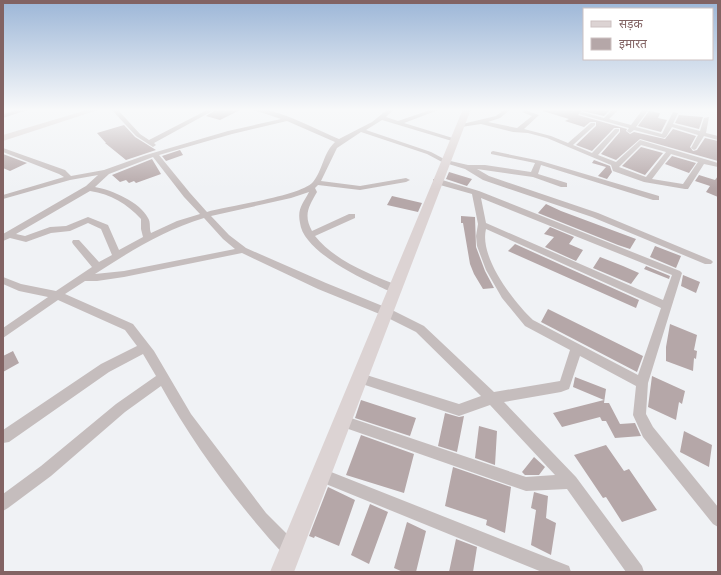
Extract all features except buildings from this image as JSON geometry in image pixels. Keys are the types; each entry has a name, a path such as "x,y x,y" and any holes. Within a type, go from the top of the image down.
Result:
{"main road":[{"path":"282,572 396,289 436,181 456,136"}],"street":[{"path":"141,136 163,152"},
{"path":"149,142 164,136"},
{"path":"3,197 69,178 106,172 155,154 217,136"},
{"path":"326,136 340,142"},
{"path":"351,136 340,142 329,153 314,186 313,192 302,209 303,222 310,235 328,253 348,268 396,289"},
{"path":"378,136 429,153 444,161 468,167 485,167 534,175 564,185"},
{"path":"440,136 454,140"},
{"path":"546,136 593,156 616,168 647,180 685,187 702,161"},
{"path":"568,146 580,136"},
{"path":"593,156 612,136"},
{"path":"694,148 701,136"},
{"path":"606,181 640,142 718,165"},
{"path":"3,150 62,172 69,178"},
{"path":"647,180 670,151"},
{"path":"493,153 539,162 606,181 656,198"},
{"path":"155,154 187,196 226,237 243,250 322,286 386,312 420,329 492,398 571,482 636,572"},
{"path":"534,175 539,162"},
{"path":"468,167 486,178 595,215 708,262"},
{"path":"6,236 89,188 106,172"},
{"path":"3,334 98,267 117,255 169,228 206,215 292,195 314,186 360,188 406,180"},
{"path":"436,181 476,193 677,273 642,383 639,415 648,432 718,519"},
{"path":"89,188 112,194 125,200 144,219 148,239"},
{"path":"476,193 482,224 480,236 486,260 498,284 518,314 529,323 642,383"},
{"path":"310,235 352,216"},
{"path":"6,236 26,239 50,230 67,229 88,220 105,228 117,255"},
{"path":"482,224 667,306"},
{"path":"76,242 98,267"},
{"path":"84,277 97,278 124,274 243,250"},
{"path":"3,280 19,287 58,295 129,327 145,347 186,418 224,470 262,518 291,550"},
{"path":"4,436 105,368 145,347"},
{"path":"360,378 459,410 492,398 561,387 565,384 577,348"},
{"path":"3,503 50,468 112,415 152,385 164,378"},
{"path":"342,421 526,484 571,482"},
{"path":"321,475 541,567 563,572"}]}
